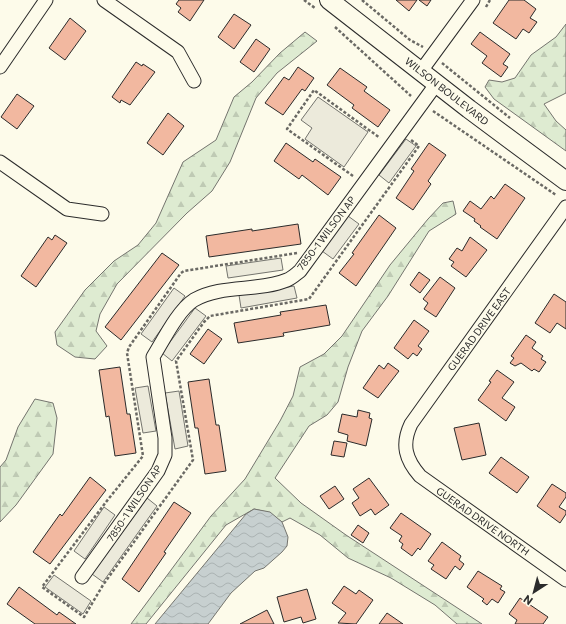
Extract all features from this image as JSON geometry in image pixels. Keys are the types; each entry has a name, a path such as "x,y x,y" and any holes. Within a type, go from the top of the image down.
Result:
{"main road":[{"name":"WILSON BOULEVARD","path":"329,0 566,182"}],"street":[{"path":"0,67 46,0"},
{"path":"104,0 178,52 194,81"},
{"path":"421,71 473,0"},
{"name":"7850-1 WILSON AP","path":"82,577 158,472 165,455 165,438 152,357 184,311 194,301 209,294 288,280 300,271 437,84"},
{"path":"0,162 66,208 102,214"},
{"name":"GUERAD DRIVE EAST","path":"407,457 405,448 407,432 411,424 566,207"},
{"name":"GUERAD DRIVE NORTH","path":"407,457 410,465 420,476 566,580"}],"path":[{"path":"362,0 410,40 432,55 512,119"},
{"path":"356,179 286,129 314,90 391,146"},
{"path":"302,250 184,271 181,273 129,347 127,353 143,456 106,502 68,555 61,561 42,587 84,617 103,586 193,460 176,361 210,316 309,299 419,146 401,132"}],"green space":[{"path":"566,24 566,93 544,104 556,121 566,130 566,151 494,99 485,87 489,80 502,82 515,78 531,55 556,37"},
{"path":"305,32 317,41 277,73 256,98 230,162 212,191 187,213 117,284 100,314 96,331 107,346 95,359 75,357 57,345 55,332 85,290 114,261 138,245 156,223 183,162 216,140 234,97 252,82 280,53"},
{"path":"453,201 456,214 429,231 388,296 362,331 348,367 338,402 327,415 309,426 275,478 301,503 346,535 482,624 457,624 435,605 391,578 348,558 320,535 290,518 282,522 267,512 254,509 226,525 146,624 131,624 211,516 245,479 280,421 293,396 300,367 324,354 342,336 390,265 443,203"},
{"path":"35,399 53,403 57,418 53,454 16,505 0,522 0,467 6,460 18,427"}],"shaded area":[{"path":"318,97 368,132 344,167 305,139 312,128 301,120"},
{"path":"406,139 416,146 389,183 379,175"},
{"path":"348,216 359,224 333,259 322,251"},
{"path":"281,258 283,270 228,278 226,266"},
{"path":"294,286 297,298 241,308 239,295"},
{"path":"174,288 185,296 152,342 141,334"},
{"path":"195,308 206,316 172,361 162,353"},
{"path":"148,386 156,431 143,433 135,388"},
{"path":"179,391 188,446 175,449 165,393"},
{"path":"147,498 157,506 103,582 92,574"},
{"path":"104,507 115,515 85,559 74,551"},
{"path":"54,575 91,601 83,614 45,587"}],"water":[{"path":"254,509 270,512 282,522 288,537 287,546 282,552 264,568 255,571 231,593 208,624 155,624 246,514"}],"building":[{"path":"179,0 204,0 190,21 178,12 181,8 176,4"},
{"path":"396,0 417,0 409,11"},
{"path":"419,0 431,0 427,6"},
{"path":"509,0 524,0 536,9 530,18 537,22 529,33 523,29 516,39 493,23"},
{"path":"234,14 251,25 234,49 218,37"},
{"path":"70,18 86,31 65,60 49,48"},
{"path":"480,32 510,54 503,64 508,67 501,77 482,63 487,56 471,44"},
{"path":"256,39 270,49 254,72 240,62"},
{"path":"136,62 142,66 143,64 155,72 130,105 121,100 120,103 112,97"},
{"path":"298,67 314,78 305,91 302,89 283,115 265,103 284,77 289,80"},
{"path":"340,68 367,87 364,91 390,110 378,127 352,108 354,105 327,85"},
{"path":"17,94 34,106 17,129 1,117"},
{"path":"168,113 184,126 163,155 147,143"},
{"path":"286,143 313,162 315,159 341,177 328,195 302,175 299,179 274,161"},
{"path":"429,143 446,155 428,181 431,184 413,210 396,198 414,171 411,169"},
{"path":"505,184 525,198 497,239 480,227 481,226 474,221 475,219 463,211 470,201 481,209 491,196 494,199"},
{"path":"379,215 396,228 356,286 339,273 354,254 352,253"},
{"path":"298,224 301,244 209,257 206,236"},
{"path":"55,235 67,243 36,287 21,276 48,237 52,240"},
{"path":"470,237 487,250 466,277 451,266 454,262 449,259 457,248 462,251"},
{"path":"162,253 179,265 121,340 105,327"},
{"path":"419,272 430,280 420,293 410,285"},
{"path":"440,277 455,288 436,317 424,309 428,303 423,299"},
{"path":"554,294 566,302 566,329 557,323 550,333 535,323"},
{"path":"326,305 330,325 283,333 284,336 238,343 234,323 281,315 280,312"},
{"path":"414,320 429,331 418,346 422,349 417,356 413,353 408,359 394,348"},
{"path":"208,329 222,339 204,364 190,354"},
{"path":"526,335 536,342 532,348 543,356 541,359 546,362 539,372 534,369 532,371 521,363 515,366 510,363 514,358 511,356"},
{"path":"388,363 399,371 378,398 363,388 379,365 384,369"},
{"path":"120,367 127,414 130,414 136,453 115,456 109,416 106,417 99,370"},
{"path":"497,370 514,382 502,398 515,407 506,421 478,400 491,382 489,381"},
{"path":"209,379 216,425 219,425 226,471 205,474 198,428 195,428 188,382"},
{"path":"358,410 370,413 369,418 372,419 366,446 347,441 348,435 338,432 342,414 357,417"},
{"path":"479,423 486,455 462,460 454,428"},
{"path":"334,441 347,443 344,457 331,455"},
{"path":"501,457 529,477 517,493 489,473"},
{"path":"90,477 106,490 50,564 33,552 60,514 62,516"},
{"path":"369,478 389,505 375,515 371,509 360,516 352,503 359,498 353,489"},
{"path":"552,484 566,493 566,497 559,507 566,511 566,514 560,523 537,506"},
{"path":"335,486 344,499 329,509 320,496"},
{"path":"174,502 191,513 139,592 122,579"},
{"path":"401,513 431,534 420,550 418,548 412,556 401,548 403,544 399,541 402,536 390,528"},
{"path":"358,525 369,533 363,543 351,535"},
{"path":"442,542 461,556 459,560 464,564 460,570 455,566 446,579 431,569 434,565 428,561"},
{"path":"478,571 502,586 500,589 505,592 498,603 492,599 487,605 482,601 484,599 467,587"},
{"path":"344,586 356,594 359,590 373,600 356,624 338,623 346,613 332,603"},
{"path":"19,587 57,615 59,612 76,624 35,624 7,604"},
{"path":"307,589 316,619 303,623 301,617 284,622 277,597"},
{"path":"520,598 548,617 543,624 515,624 517,620 509,614"},
{"path":"267,610 274,624 240,624"},
{"path":"387,613 403,624 379,624"}]}
